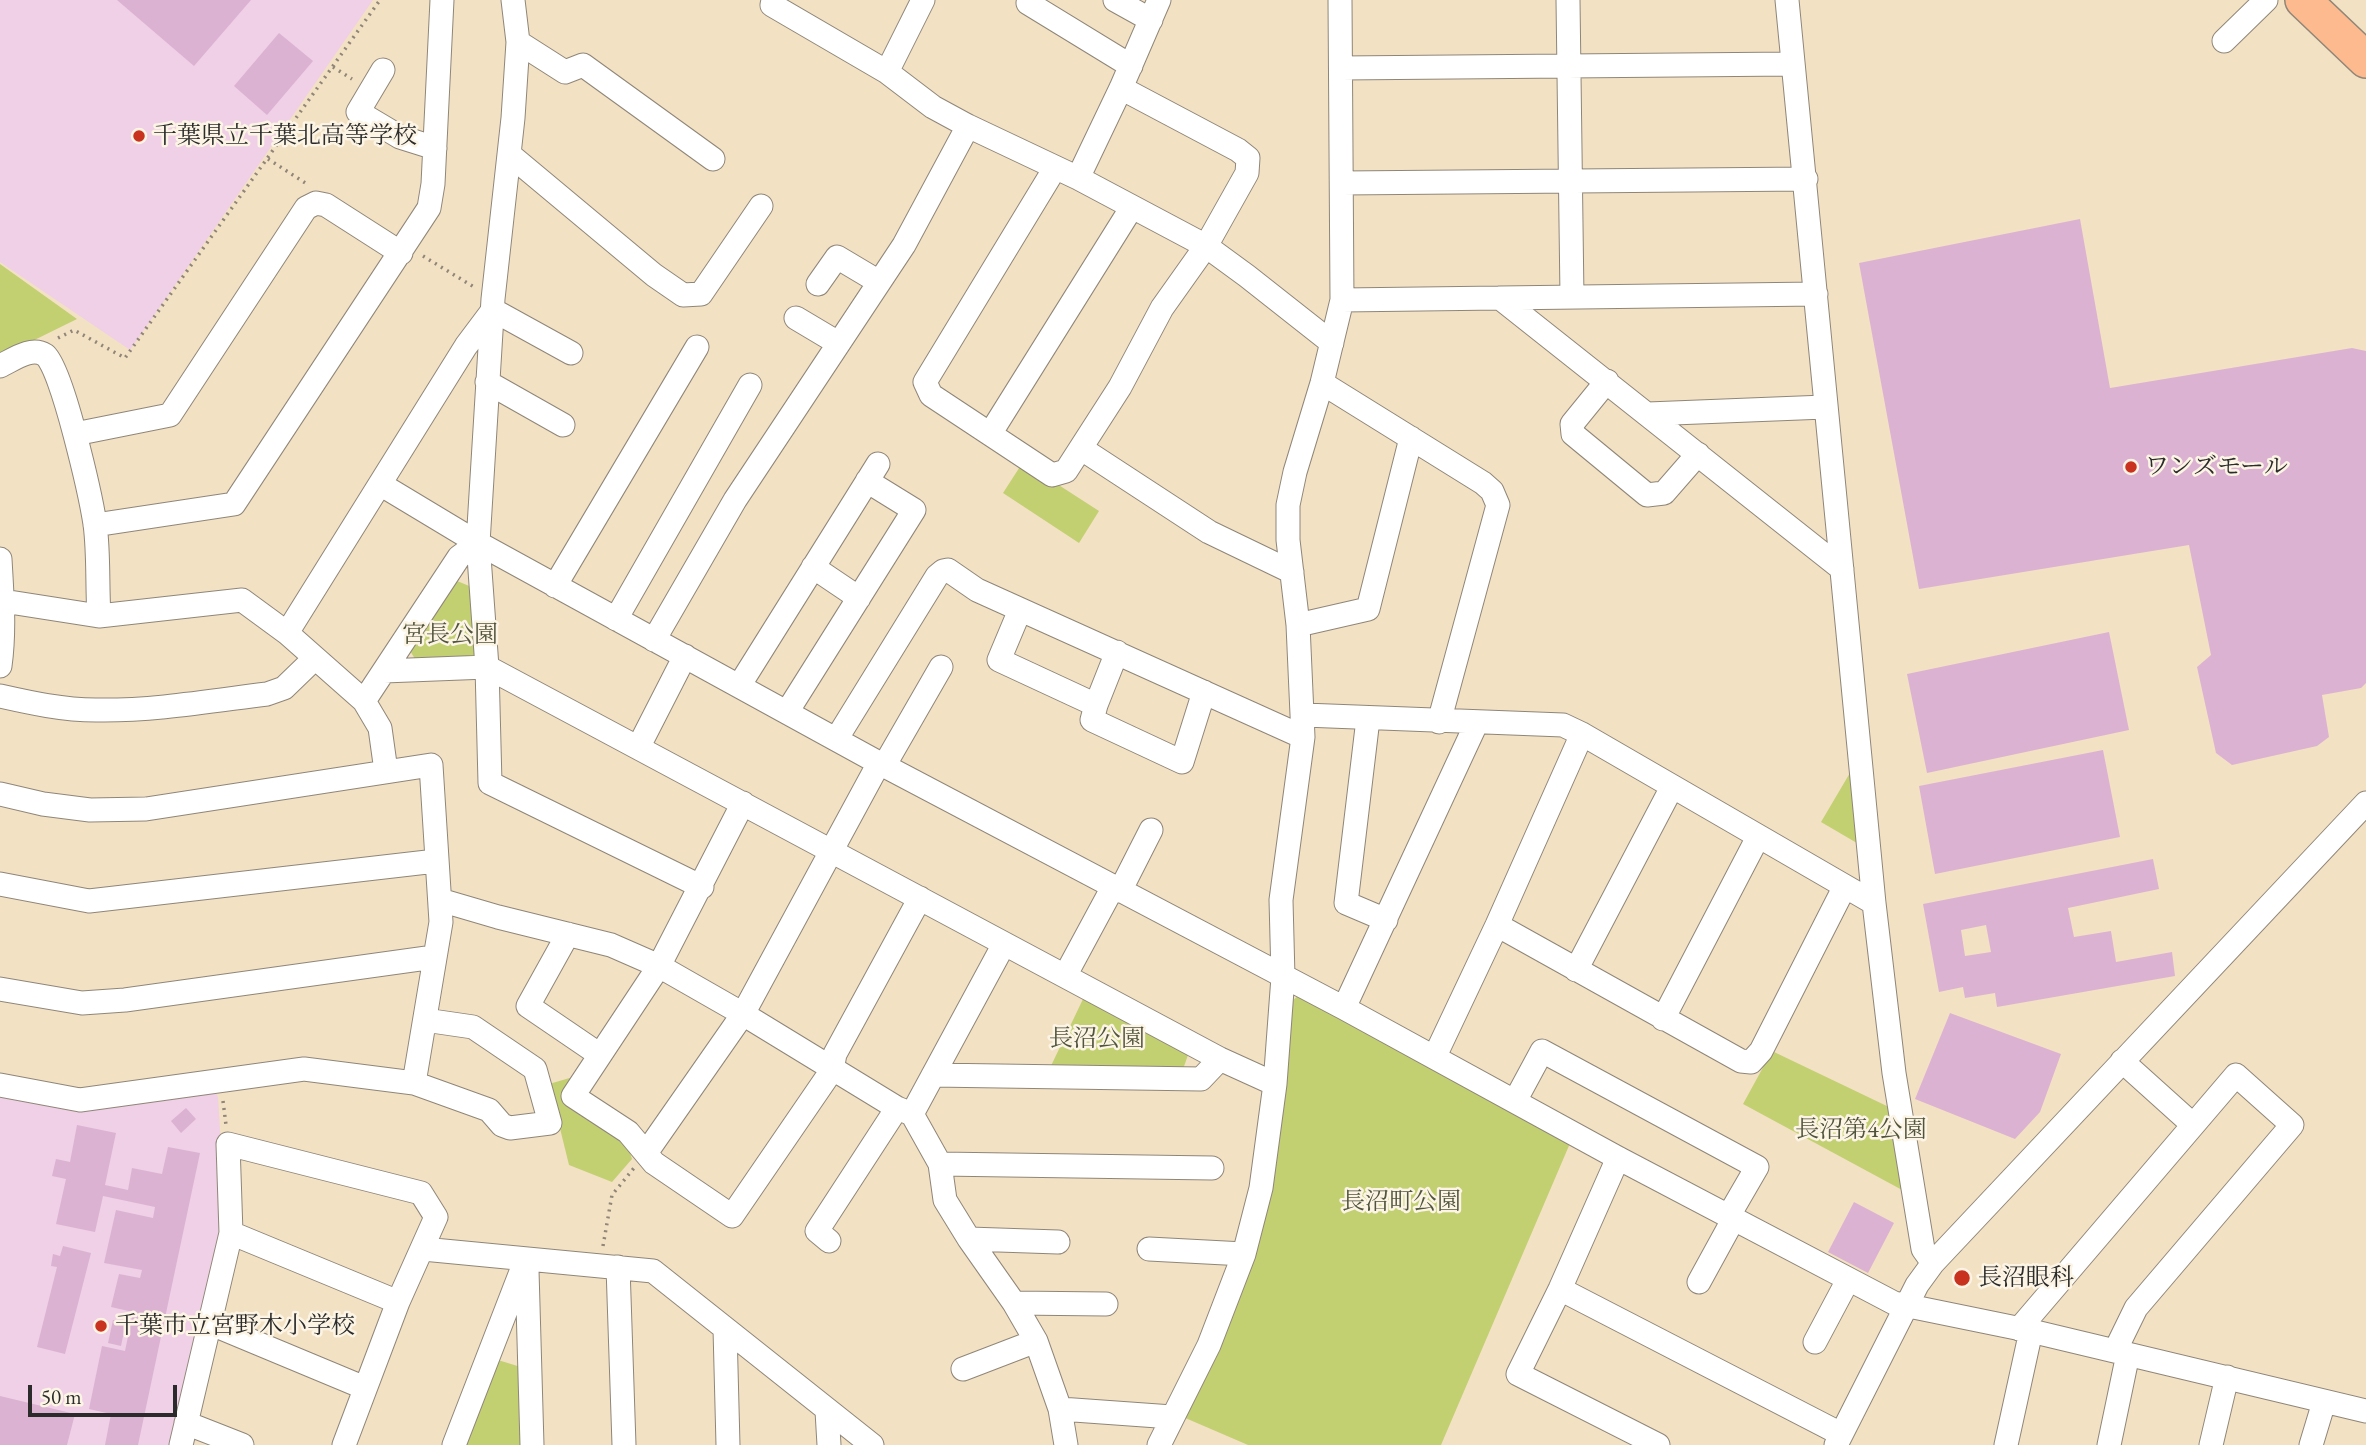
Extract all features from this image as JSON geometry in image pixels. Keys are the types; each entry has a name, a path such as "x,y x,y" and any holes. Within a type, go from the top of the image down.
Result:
{"highway":[{"path":"2304,0 2366,60"}],"street":[{"path":"95,525 234,504 403,249 429,208 435,148 442,0"},
{"path":"513,0 518,42 486,382 478,543 487,667 489,783 702,887"},
{"path":"773,0 772,5 887,72 933,107 1078,178 1206,247 1332,343"},
{"path":"887,72 923,0"},
{"path":"1078,178 1155,10 1115,0"},
{"path":"1159,1445 1209,1345 1244,1254 1261,1188 1275,1084 1283,976 1281,900 1303,726 1298,625 1288,540 1288,505 1342,300 1340,0"},
{"path":"1568,0 1572,297"},
{"path":"1787,0 1874,903 1894,1073 1923,1249 1933,1263"},
{"path":"2224,41 2266,0"},
{"path":"1028,3 1131,66"},
{"path":"518,42 565,72 583,65 713,159"},
{"path":"1340,68 1792,64"},
{"path":"383,70 358,112 400,137 435,148"},
{"path":"1055,167 925,382 932,395 1052,475 1066,471 1082,449 1121,387 1162,308 1206,247 1247,173 1248,158 1238,150 1121,88"},
{"path":"654,640 735,500 904,245 968,126"},
{"path":"509,154 654,275 683,295 701,294 761,206"},
{"path":"1342,183 1805,179"},
{"path":"75,434 170,415 306,208 316,203 326,205 403,249"},
{"path":"990,434 1132,206"},
{"path":"818,284 837,257 879,282"},
{"path":"1342,300 1816,294"},
{"path":"1500,298 1843,569"},
{"path":"493,304 571,353"},
{"path":"287,633 493,304"},
{"path":"796,318 838,343"},
{"path":"555,586 697,347"},
{"path":"0,366 31,351 44,354 52,364 75,434 95,525 99,616"},
{"path":"1607,381 1572,424 1573,434 1647,495 1664,493 1698,454"},
{"path":"486,382 563,425"},
{"path":"1322,383 1483,483 1492,491 1498,505 1439,722"},
{"path":"616,619 750,385"},
{"path":"1648,414 1825,407"},
{"path":"1298,625 1368,610 1410,438"},
{"path":"1082,449 1209,532 1292,572"},
{"path":"738,686 872,472 914,510 787,712"},
{"path":"380,484 555,586 882,764 1435,1056 1618,1158 1894,1303 2025,1330 2366,1411"},
{"path":"365,701 458,557 478,543"},
{"path":"0,559 3,601 0,666"},
{"path":"813,567 859,598"},
{"path":"836,738 937,576 943,570 948,570 977,590 1204,692 1303,726 1368,719 1563,726 1582,734 1874,903"},
{"path":"3,601 99,616 242,600 287,633 365,701 380,728 386,771"},
{"path":"1020,610 999,660 1096,705"},
{"path":"1117,652 1092,720 1182,762 1204,692"},
{"path":"639,747 685,656"},
{"path":"0,696 44,706 94,710 144,709 267,694 284,688 314,659"},
{"path":"384,671 487,667 1220,1059 1275,1084"},
{"path":"646,1153 743,1014 831,850 941,667"},
{"path":"1368,719 1346,904 1386,920"},
{"path":"1344,1008 1477,722"},
{"path":"1435,1056 1582,734"},
{"path":"0,794 43,804 90,810 146,809 430,765 441,922 414,1083"},
{"path":"1576,971 1672,787"},
{"path":"743,803 659,966 573,1096 628,1132 654,1163 733,1216 832,1070 835,1054 920,898"},
{"path":"1560,1289 1838,1439 1917,1285 1933,1263 2366,803"},
{"path":"1065,976 1151,830"},
{"path":"1663,1019 1758,837"},
{"path":"0,884 89,901 436,861"},
{"path":"1497,925 1663,1019 1741,1061 1751,1062 1761,1051 1844,888"},
{"path":"440,900 611,945 659,966 904,1111 940,1164 944,1200 1014,1303 1036,1341 1060,1409 1066,1445"},
{"path":"568,933 528,1006 600,1055"},
{"path":"829,1241 817,1231 933,1075 1003,944"},
{"path":"0,989 82,1003 114,1001 434,957"},
{"path":"0,1085 80,1100 304,1069 414,1083 489,1110 502,1125 510,1128 550,1123 535,1069 473,1027 425,1020"},
{"path":"1515,1101 1542,1051 1757,1167 1699,1282"},
{"path":"933,1075 1201,1079 1220,1059"},
{"path":"2122,1061 2192,1124"},
{"path":"2006,1445 2025,1330 2192,1124 2236,1075 2292,1125 2137,1308 2122,1353 2109,1445"},
{"path":"242,1445 183,1434 231,1233 228,1144 421,1193 436,1217 398,1302 344,1445"},
{"path":"1618,1158 1560,1289 1518,1374 1658,1445"},
{"path":"940,1164 1212,1168"},
{"path":"231,1233 398,1302"},
{"path":"969,1239 1058,1242"},
{"path":"423,1249 653,1271 872,1445"},
{"path":"1149,1249 1244,1254"},
{"path":"454,1445 526,1259"},
{"path":"526,1259 532,1445"},
{"path":"609,1266 624,1445"},
{"path":"1815,1342 1848,1280"},
{"path":"1014,1303 1106,1304"},
{"path":"209,1323 365,1388"},
{"path":"725,1329 728,1445"},
{"path":"963,1369 1036,1341"},
{"path":"2211,1445 2227,1377"},
{"path":"2311,1445 2324,1402"},
{"path":"1060,1409 1172,1417"},
{"path":"827,1411 829,1445"}],"path":[{"path":"31,351 74,330 125,358 380,0"},
{"path":"403,249 493,304"},
{"path":"221,1082 228,1144"},
{"path":"609,1266 612,1195 646,1153"}],"shaded area":[{"name":"千葉県立千葉北高等学校","path":"0,0 373,0 130,350 0,262"},
{"name":"千葉市立宮野木小学校","path":"215,1091 218,1097 223,1178 222,1262 172,1445 0,1445 0,1094"}],"green space":[{"path":"0,264 77,319 0,357"},
{"path":"1023,462 1099,511 1079,543 1003,493"},
{"name":"宮長公園","path":"450,578 474,588 479,653 471,662 418,664 409,649"},
{"path":"1857,761 1862,846 1821,822"},
{"name":"長沼町公園","path":"1301,993 1571,1141 1441,1445 1248,1445 1183,1417 1247,1272 1291,1002"},
{"name":"長沼公園","path":"1084,997 1188,1055 1181,1075 1049,1070"},
{"name":"長沼第4公園","path":"1772,1051 1891,1108 1904,1191 1743,1104"},
{"path":"580,1075 564,1096 626,1140 632,1159 612,1182 569,1165 549,1084"},
{"path":"498,1360 524,1368 527,1445 465,1445"}],"building":[{"path":"117,0 251,0 194,66"},
{"path":"279,33 313,61 267,115 234,86"},
{"name":"ワンズモール","path":"2080,219 2110,388 2352,348 2366,351 2366,683 2361,688 2322,695 2329,737 2317,746 2232,765 2216,753 2197,667 2211,655 2189,545 1919,589 1859,263"},
{"path":"2109,632 2129,730 1927,773 1907,674"},
{"path":"2103,750 2120,837 1935,874 1919,786"},
{"path":"2153,859 2159,889 2068,908 2074,937 2111,931 2116,962 2172,952 2175,976 1997,1007 1995,993 1965,998 1963,987 1939,992 1923,904","holes":["1986,925 1991,952 1965,956 1961,930"]},
{"path":"1950,1013 2061,1054 2040,1112 2015,1139 1915,1099"},
{"path":"186,1108 196,1119 181,1133 171,1121"},
{"path":"77,1125 116,1133 105,1185 128,1190 132,1168 162,1174 168,1147 200,1153 138,1445 105,1445 111,1414 89,1409 102,1346 125,1351 133,1312 111,1307 119,1274 140,1278 142,1270 104,1263 116,1210 153,1218 155,1207 103,1196 95,1232 56,1224 66,1179 52,1176 56,1159 70,1162"},
{"path":"1854,1202 1894,1223 1868,1273 1828,1252"},
{"path":"63,1246 91,1253 65,1354 37,1347 57,1267 51,1266 53,1254 60,1256"},
{"path":"113,1320 126,1322 121,1346 108,1343"},
{"path":"0,1396 75,1414 67,1445 0,1445"}],"place":[{"name":"千葉県立千葉北高等学校","path":"139,136"},
{"name":"ワンズモール","path":"2131,467"},
{"name":"長沼眼科","path":"1962,1278"},
{"name":"千葉市立宮野木小学校","path":"101,1326"}]}
